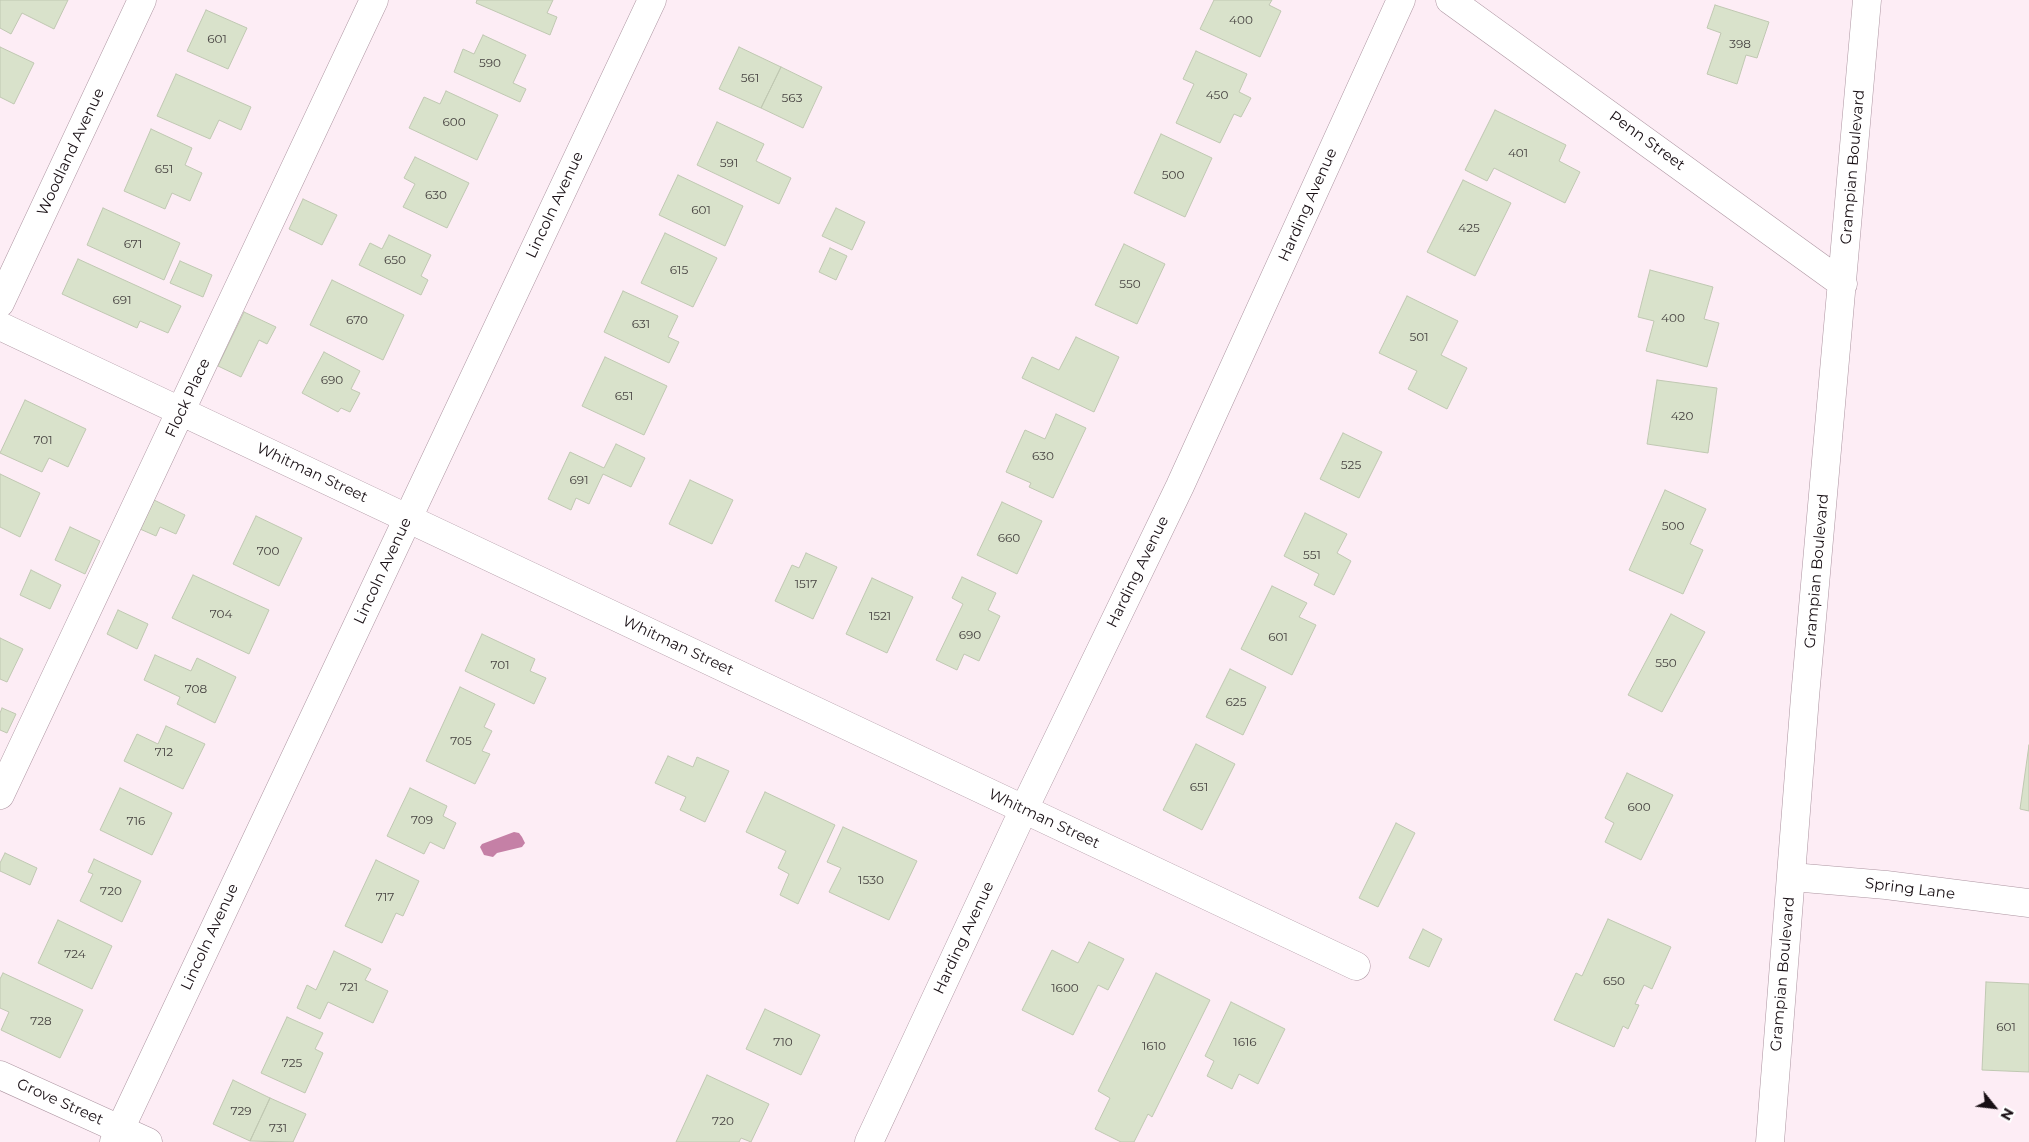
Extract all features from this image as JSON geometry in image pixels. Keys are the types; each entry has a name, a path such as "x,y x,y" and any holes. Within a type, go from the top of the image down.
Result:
{"street":[{"name":"Woodland Avenue","path":"0,303 142,0"},
{"name":"Flock Place","path":"0,795 182,412 374,0"},
{"name":"Lincoln Avenue","path":"117,1136 652,0"},
{"name":"Harding Avenue","path":"869,1142 1024,809 1180,486 1401,0"},
{"name":"Penn Street","path":"1450,0 1843,284"},
{"name":"Grampian Boulevard","path":"1770,1142 1805,697 1867,0"},
{"name":"Whitman Street","path":"0,326 1356,966"},
{"name":"Spring Lane","path":"1792,877 2029,903"},
{"name":"Grove Street","path":"0,1075 117,1136 148,1142"}],"shaded area":[{"path":"514,832 519,833 522,837 525,843 522,847 497,853 493,857 484,855 480,847 482,844"}],"building":[{"path":"0,0 68,0 54,29 22,13 11,34 0,28"},
{"path":"477,0 553,0 547,13 557,17 550,35 476,3"},
{"path":"1214,0 1272,0 1269,5 1281,11 1260,57 1200,29"},
{"path":"1715,5 1769,22 1757,58 1746,55 1737,84 1707,74 1721,33 1707,28"},
{"path":"206,10 247,28 228,69 187,51"},
{"path":"483,35 526,55 513,83 526,89 520,102 454,72 463,49 474,54"},
{"path":"0,47 34,63 14,104 0,97"},
{"path":"739,47 781,67 761,108 719,89"},
{"path":"1196,51 1247,74 1239,92 1251,98 1241,117 1234,114 1220,143 1176,123 1194,84 1183,79"},
{"path":"781,67 822,87 803,128 761,108"},
{"path":"176,74 251,107 241,130 219,120 210,139 157,116"},
{"path":"446,91 498,115 477,160 409,128 424,97 440,104"},
{"path":"1495,110 1566,145 1559,161 1580,172 1565,203 1494,168 1487,181 1465,170"},
{"path":"717,122 764,144 756,161 791,178 779,204 697,165"},
{"path":"151,129 192,148 185,165 202,173 190,201 172,193 165,209 124,191"},
{"path":"1161,134 1212,158 1185,217 1134,193"},
{"path":"415,157 469,183 447,228 403,207 415,184 404,178"},
{"path":"678,175 743,206 725,246 659,215"},
{"path":"1463,180 1511,203 1475,276 1427,252"},
{"path":"303,199 337,215 322,245 289,229"},
{"path":"103,208 180,243 164,280 87,245"},
{"path":"836,208 865,222 852,250 822,236"},
{"path":"665,233 717,258 693,307 641,283"},
{"path":"389,235 431,255 421,276 428,280 421,295 359,265 370,243 382,249"},
{"path":"1124,244 1165,264 1137,324 1095,305"},
{"path":"830,248 847,256 836,280 819,272"},
{"path":"78,259 181,306 168,333 140,321 137,328 62,294"},
{"path":"180,261 212,275 203,297 170,283"},
{"path":"1650,270 1713,287 1704,319 1719,323 1707,367 1646,351 1654,321 1638,317"},
{"path":"332,280 404,315 383,360 310,325"},
{"path":"623,291 678,316 668,337 679,342 669,363 604,332"},
{"path":"1407,296 1458,321 1441,355 1467,368 1447,409 1408,389 1417,371 1379,353"},
{"path":"244,312 276,327 267,344 259,340 241,377 218,366"},
{"path":"1076,337 1119,357 1094,412 1022,378 1032,357 1059,370"},
{"path":"324,352 360,371 351,389 360,393 350,412 341,408 338,412 302,393"},
{"path":"605,357 667,386 644,435 582,406"},
{"path":"1657,380 1717,388 1708,453 1647,444"},
{"path":"25,400 86,429 68,467 49,458 42,472 0,453"},
{"path":"1056,414 1086,428 1053,498 1029,487 1031,483 1006,472 1025,430 1045,439"},
{"path":"1343,433 1382,452 1359,498 1320,479"},
{"path":"616,444 645,458 631,487 603,474 589,504 576,498 571,510 548,499 570,452 604,468"},
{"path":"0,474 40,493 20,537 0,527"},
{"path":"690,480 733,500 712,544 669,524"},
{"path":"1665,490 1706,509 1690,544 1703,550 1683,594 1629,570"},
{"path":"154,500 185,515 176,534 160,527 156,536 140,529"},
{"path":"1002,502 1042,521 1017,574 977,555"},
{"path":"1305,513 1347,534 1337,553 1351,561 1334,595 1314,585 1319,574 1284,556"},
{"path":"256,516 302,538 279,586 233,564"},
{"path":"70,527 100,541 85,574 55,560"},
{"path":"806,553 837,567 813,619 775,601 792,565 799,568"},
{"path":"31,570 61,585 50,609 20,595"},
{"path":"193,575 269,610 249,654 172,618"},
{"path":"962,577 996,593 988,610 1000,616 979,661 964,654 957,670 936,660 963,604 952,598"},
{"path":"872,578 913,597 887,653 846,634"},
{"path":"1272,586 1307,603 1299,617 1316,625 1292,675 1241,649"},
{"path":"118,610 148,624 137,649 107,634"},
{"path":"1671,614 1705,632 1662,712 1628,695"},
{"path":"482,634 535,659 530,671 546,678 534,704 465,671"},
{"path":"0,638 23,649 7,682 0,679"},
{"path":"155,655 191,671 197,658 236,677 215,723 177,704 180,697 144,680"},
{"path":"1230,669 1266,687 1243,735 1206,717"},
{"path":"460,687 495,704 484,727 492,731 482,751 490,754 475,784 426,761"},
{"path":"2,708 16,714 7,733 0,730 0,713"},
{"path":"166,726 205,744 183,789 124,761 137,734 158,744"},
{"path":"1196,744 1235,764 1202,830 1163,810"},
{"path":"2029,745 2029,811 2020,809"},
{"path":"668,756 693,767 697,757 729,771 705,822 680,810 686,797 655,783"},
{"path":"1627,773 1673,795 1641,860 1605,842 1614,823 1605,818"},
{"path":"120,788 172,813 152,855 100,830"},
{"path":"410,788 447,806 443,816 456,823 444,849 430,842 424,854 387,836"},
{"path":"765,792 835,825 798,904 780,895 789,874 778,868 786,851 746,832"},
{"path":"1396,823 1415,833 1378,907 1359,898"},
{"path":"843,827 917,861 889,920 829,892 841,868 827,862"},
{"path":"5,853 37,868 30,885 0,871 0,863"},
{"path":"94,859 141,881 122,922 80,901 93,874 88,872"},
{"path":"376,860 419,881 403,916 396,913 382,943 345,926"},
{"path":"1608,919 1671,947 1652,989 1644,985 1635,1004 1639,1005 1628,1029 1623,1026 1614,1047 1554,1020 1576,973 1582,976"},
{"path":"58,920 112,946 92,989 38,963"},
{"path":"1423,929 1442,939 1429,967 1409,958"},
{"path":"1089,942 1124,959 1108,990 1098,985 1073,1035 1022,1010 1052,950 1078,963"},
{"path":"334,951 371,969 365,980 388,991 373,1023 328,1002 320,1019 297,1008 307,985 316,990"},
{"path":"3,973 83,1010 60,1058 1,1030 9,1012 0,1008 0,979"},
{"path":"1156,973 1210,1000 1152,1117 1148,1114 1134,1142 1121,1142 1095,1129 1110,1098 1098,1091"},
{"path":"1986,982 2029,984 2029,1072 1982,1070"},
{"path":"1231,1002 1285,1029 1258,1084 1239,1074 1232,1089 1207,1076 1214,1061 1205,1056"},
{"path":"765,1009 820,1035 801,1075 746,1049"},
{"path":"287,1017 323,1033 315,1049 323,1053 305,1093 261,1073"},
{"path":"707,1075 769,1104 751,1142 741,1138 739,1142 676,1142"},
{"path":"233,1080 270,1098 250,1141 213,1124"},
{"path":"270,1098 306,1114 293,1142 250,1141"}]}
